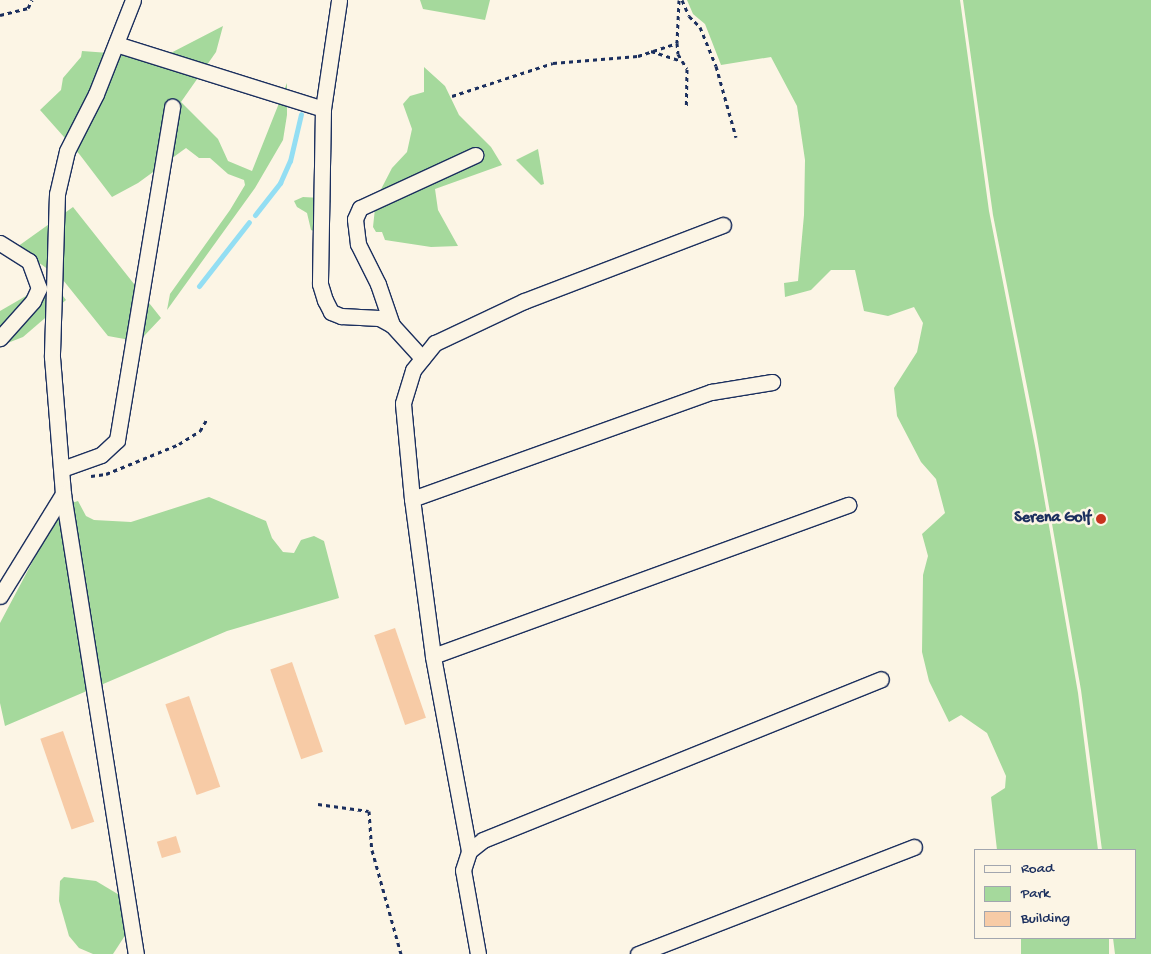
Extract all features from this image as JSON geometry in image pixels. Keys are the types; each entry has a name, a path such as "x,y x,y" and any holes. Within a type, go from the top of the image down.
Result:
{"street":[{"path":"133,0 96,94 67,151 58,194 52,357 67,468 63,494 136,954"},
{"path":"339,0 323,109 320,284 331,312 341,316 379,318 392,325 422,358"},
{"path":"116,44 323,109"},
{"path":"67,468 101,455 117,440 172,107"},
{"path":"392,325 378,284 358,244 355,218 360,208 475,155"},
{"path":"478,954 462,870 469,851 433,656 412,499 402,403 413,370 435,343 524,301 724,225"},
{"path":"0,243 29,260 39,288 33,301 0,338"},
{"path":"412,499 711,392 772,382"},
{"path":"0,596 63,494"},
{"path":"433,656 848,505"},
{"path":"469,851 484,840 882,679"},
{"path":"638,954 914,847"}],"path":[{"path":"0,16 28,8 32,0"},
{"path":"680,0 677,43 682,61 687,69 686,108"},
{"path":"680,0 689,16 700,27 716,66 736,138"},
{"path":"452,96 553,63 638,56 677,43"},
{"path":"651,51 682,61"},
{"path":"67,468 87,476 106,474 179,444 200,431 207,419"},
{"path":"318,804 369,811 372,850 401,954"}],"green space":[{"path":"420,0 490,0 485,20 423,9"},
{"path":"687,0 960,0 989,211 1036,451 1078,693 1098,849 997,849 991,797 1005,788 1006,776 987,733 961,715 949,722 929,681 922,652 923,575 928,556 922,534 945,513 936,479 921,462 897,416 894,388 917,352 923,323 914,307 888,316 864,311 855,270 831,270 811,290 785,297 784,283 798,281 804,215 805,160 797,106 771,57 721,65 705,24 693,14"},
{"name":"Serena Golf","path":"963,0 1151,0 1151,954 1115,954 1113,939 1136,939 1136,849 1102,849 1081,690 1036,432 993,215"},
{"path":"223,26 216,52 181,102 218,139 228,161 252,171 287,83 287,115 283,140 255,188 167,310 170,294 230,210 245,185 244,180 228,174 210,158 199,158 186,148 138,183 112,197 80,155 40,110 61,90 63,78 81,57 82,51 163,57"},
{"path":"424,67 445,86 459,115 491,147 502,165 435,189 438,210 458,246 431,247 385,240 382,232 376,232 373,227 376,199 392,168 407,152 412,129 403,104 410,96 424,92"},
{"path":"538,149 544,184 541,185 516,160"},
{"path":"327,194 331,201 319,233 311,230 307,213 297,207 294,201 303,197 321,198"},
{"path":"73,207 161,318 144,336 130,340 108,336 63,280 17,247"},
{"path":"38,289 60,292 66,300 23,337 0,346 0,311"},
{"path":"209,497 266,521 272,538 283,552 294,553 301,540 314,536 324,541 339,598 227,631 5,726 0,703 0,623 62,506 78,501 86,516 94,520 131,522"},
{"path":"64,877 96,881 126,899 126,934 113,954 93,954 79,948 69,936 59,901 60,881"},
{"path":"1021,939 1109,939 1109,954 1021,954"}],"building":[{"path":"395,628 426,718 405,725 374,635"},
{"path":"292,662 323,752 301,759 270,669"},
{"path":"189,696 220,787 197,795 165,704"},
{"path":"63,731 94,822 72,830 40,739"},
{"path":"176,836 181,852 162,858 157,842"}],"waterway":[{"path":"255,215 280,183 290,161 301,114"},
{"path":"199,286 249,222"}],"place":[{"name":"Serena Golf","path":"1101,519"}]}
